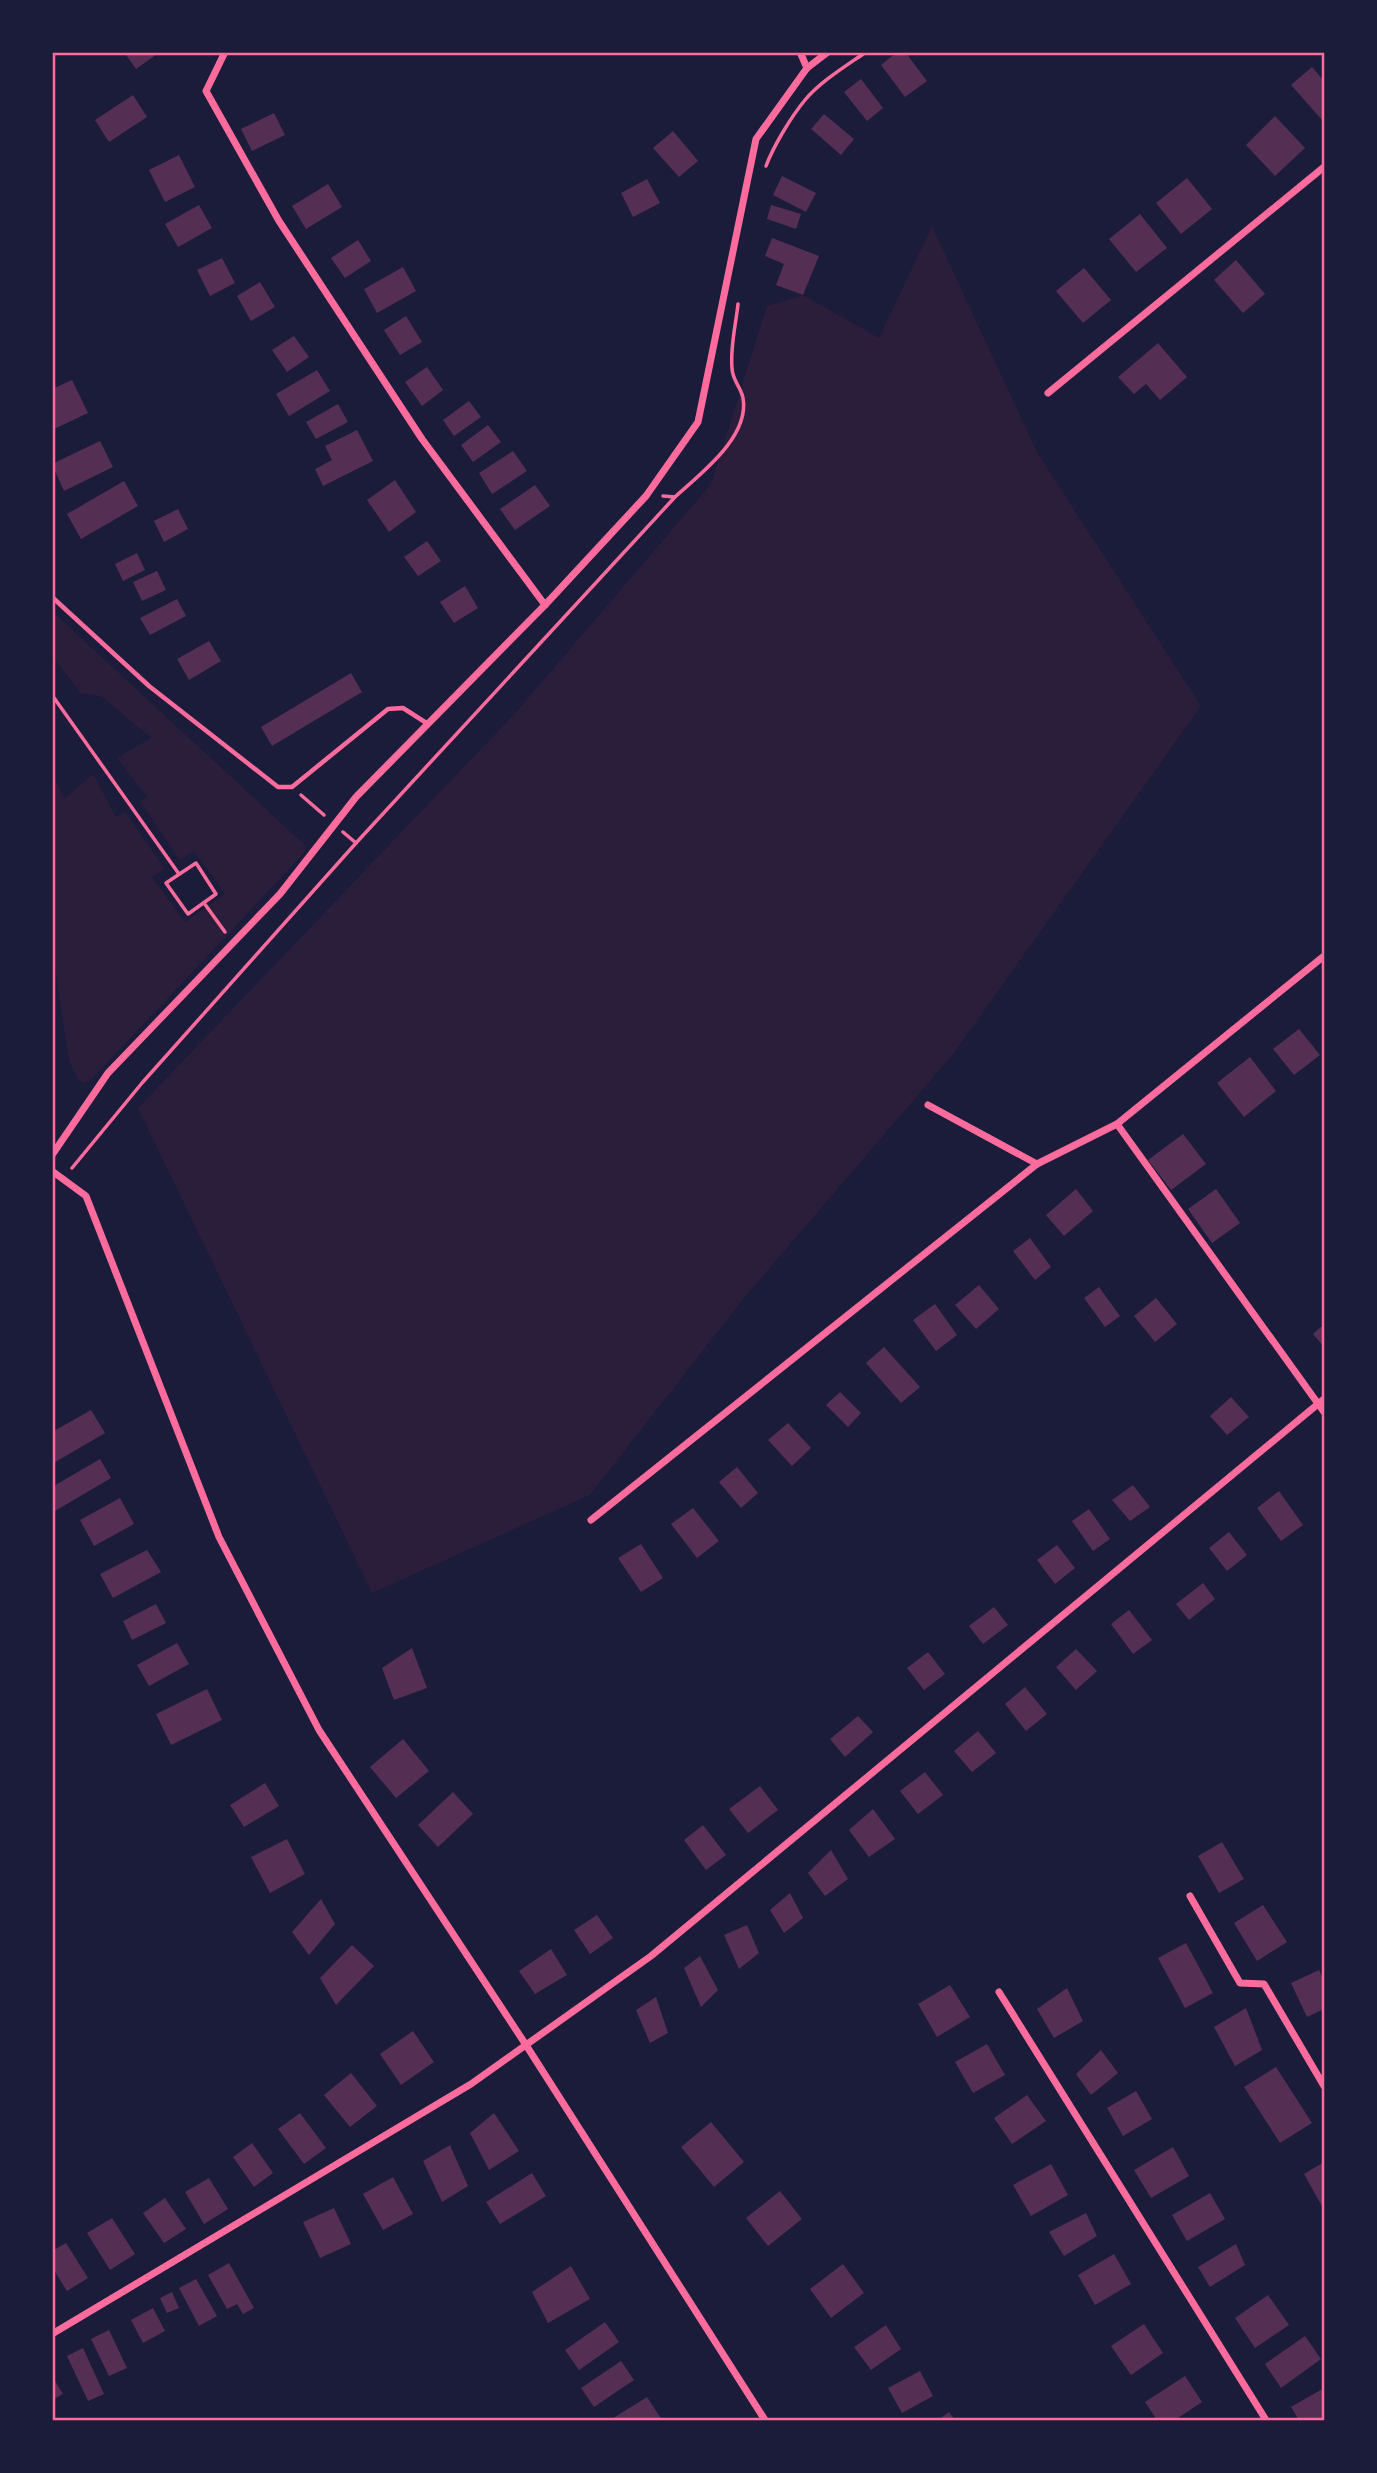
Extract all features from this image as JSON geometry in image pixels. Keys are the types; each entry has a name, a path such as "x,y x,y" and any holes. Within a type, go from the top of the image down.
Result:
{"street":[{"path":"225,52 206,91 279,221 422,439 545,605"},
{"path":"800,52 807,68"},
{"path":"52,1156 108,1073 280,894 356,797 545,605 646,496 698,422 756,139 807,68 828,52"},
{"path":"1048,393 1325,167"},
{"path":"591,1520 1037,1164 1117,1124 1325,956"},
{"path":"928,1105 1037,1164"},
{"path":"1117,1124 1322,1401 1325,1412"},
{"path":"52,1171 86,1196 219,1537 319,1730 526,2045 765,2420"},
{"path":"52,2334 460,2091 651,1956 1322,1401"},
{"path":"1190,1896 1240,1983 1264,1984 1325,2086"},
{"path":"999,1992 1266,2420"}],"lane":[{"path":"52,597 149,685 278,787 292,787 388,709 403,708 428,724"}],"path":[{"path":"764,172 771,153 806,99 866,52"},
{"path":"675,497 732,440 741,421 743,398 733,379 732,366 738,303"},
{"path":"52,695 179,874"},
{"path":"63,1179 142,1083 356,843"},
{"path":"196,863 216,894 188,914 166,883 179,874 196,863"},
{"path":"204,903 233,942"}],"shaded area":[{"path":"932,226 1037,452 1201,706 954,1053 744,1298 590,1495 372,1593 138,1108 518,710 711,484 767,306 803,295 879,338"},
{"path":"53,612 306,846 304,853 91,1080 84,1083 78,1079 69,1061 53,955 52,771 64,799 93,774 116,817 125,812 165,869 152,877 185,922 225,894 194,851 180,860 140,801 147,797 117,758 151,738 101,696 80,693 53,656"}],"building":[{"path":"124,52 160,52 136,69"},
{"path":"897,52 905,52 927,81 905,97 881,65"},
{"path":"1312,67 1324,81 1322,120 1291,85"},
{"path":"861,79 883,108 867,121 844,92"},
{"path":"133,95 147,117 109,142 95,120"},
{"path":"274,113 285,135 252,151 241,129"},
{"path":"824,114 854,139 841,155 811,129"},
{"path":"1275,116 1305,148 1275,176 1246,145"},
{"path":"673,131 698,161 679,177 653,148"},
{"path":"179,155 195,187 165,202 149,170"},
{"path":"782,176 816,193 806,212 773,195"},
{"path":"1187,178 1212,209 1181,234 1156,203"},
{"path":"647,179 660,203 633,217 621,193"},
{"path":"328,184 342,207 306,229 292,206"},
{"path":"199,205 212,228 178,247 165,224"},
{"path":"771,205 801,214 796,229 767,219"},
{"path":"1140,214 1167,248 1136,272 1109,239"},
{"path":"772,238 819,256 803,295 776,285 784,264 765,256"},
{"path":"358,240 371,261 345,278 331,258"},
{"path":"222,258 235,283 210,296 197,270"},
{"path":"1236,260 1265,294 1243,313 1214,280"},
{"path":"403,267 416,291 377,313 364,289"},
{"path":"1084,268 1111,300 1083,323 1056,291"},
{"path":"260,282 275,307 251,321 237,296"},
{"path":"406,316 422,342 400,355 384,330"},
{"path":"294,336 309,357 287,372 272,350"},
{"path":"1158,343 1187,377 1160,400 1146,384 1134,394 1118,377"},
{"path":"427,367 443,390 422,406 405,382"},
{"path":"317,370 330,391 289,416 276,394"},
{"path":"72,380 88,413 52,430 52,389"},
{"path":"469,401 481,417 454,436 443,420"},
{"path":"338,404 348,422 316,439 306,422"},
{"path":"488,425 501,442 473,462 461,445"},
{"path":"357,430 373,461 323,486 315,469 332,460 325,446"},
{"path":"100,441 113,467 64,491 52,464"},
{"path":"513,451 527,471 492,494 479,473"},
{"path":"395,480 416,512 389,532 367,500"},
{"path":"124,481 138,506 81,539 67,514"},
{"path":"535,485 550,506 515,530 500,509"},
{"path":"178,509 188,529 164,542 154,521"},
{"path":"427,541 441,561 418,576 404,557"},
{"path":"137,553 145,570 123,581 115,564"},
{"path":"157,571 166,590 142,601 133,582"},
{"path":"465,586 478,608 454,623 440,602"},
{"path":"177,599 186,616 150,635 140,618"},
{"path":"209,641 221,661 189,680 177,659"},
{"path":"351,673 362,692 272,746 261,727"},
{"path":"1299,1029 1320,1055 1294,1075 1273,1049"},
{"path":"1250,1057 1276,1091 1244,1117 1217,1083"},
{"path":"1183,1134 1206,1164 1171,1190 1148,1160"},
{"path":"1076,1189 1093,1211 1064,1236 1046,1215"},
{"path":"1216,1189 1240,1223 1212,1243 1188,1209"},
{"path":"1030,1238 1051,1267 1035,1280 1013,1251"},
{"path":"979,1285 999,1309 976,1329 955,1305"},
{"path":"1099,1287 1120,1316 1105,1327 1084,1298"},
{"path":"1156,1298 1177,1324 1155,1342 1134,1316"},
{"path":"935,1304 957,1335 936,1351 913,1320"},
{"path":"1324,1324 1324,1347 1313,1334"},
{"path":"884,1347 920,1387 901,1403 866,1363"},
{"path":"840,1392 861,1413 848,1427 826,1405"},
{"path":"1231,1397 1249,1417 1227,1435 1210,1416"},
{"path":"91,1410 105,1433 52,1464 52,1432"},
{"path":"788,1423 811,1448 792,1466 768,1440"},
{"path":"100,1459 111,1478 55,1511 52,1507 52,1487"},
{"path":"737,1467 758,1493 741,1508 719,1482"},
{"path":"1133,1485 1150,1507 1130,1521 1112,1500"},
{"path":"1279,1491 1303,1525 1281,1541 1257,1508"},
{"path":"120,1498 134,1524 94,1546 80,1520"},
{"path":"693,1508 719,1541 697,1558 671,1524"},
{"path":"1089,1509 1110,1539 1093,1551 1072,1521"},
{"path":"1229,1532 1247,1555 1227,1571 1209,1548"},
{"path":"641,1544 663,1578 641,1592 618,1558"},
{"path":"1057,1545 1075,1568 1055,1584 1037,1560"},
{"path":"147,1550 161,1572 113,1598 100,1574"},
{"path":"1203,1583 1215,1599 1189,1620 1176,1604"},
{"path":"156,1604 166,1623 132,1640 123,1621"},
{"path":"994,1607 1008,1625 983,1644 969,1626"},
{"path":"1129,1610 1152,1640 1133,1654 1111,1624"},
{"path":"177,1643 189,1664 149,1686 137,1665"},
{"path":"412,1648 427,1688 394,1700 382,1668"},
{"path":"1076,1649 1097,1671 1076,1690 1056,1667"},
{"path":"928,1652 945,1674 924,1690 907,1668"},
{"path":"1025,1687 1047,1714 1026,1731 1005,1704"},
{"path":"207,1689 222,1720 171,1745 156,1714"},
{"path":"858,1716 873,1732 845,1757 830,1739"},
{"path":"978,1731 996,1753 972,1772 954,1751"},
{"path":"403,1739 429,1771 396,1798 370,1767"},
{"path":"925,1772 943,1795 918,1814 900,1791"},
{"path":"265,1783 279,1806 244,1827 230,1805"},
{"path":"760,1786 778,1810 748,1833 729,1809"},
{"path":"453,1792 473,1814 438,1847 418,1825"},
{"path":"873,1809 895,1839 869,1857 849,1830"},
{"path":"703,1825 726,1855 706,1870 684,1840"},
{"path":"287,1839 305,1874 270,1893 251,1857"},
{"path":"1222,1842 1244,1879 1219,1893 1198,1856"},
{"path":"831,1850 848,1879 825,1896 808,1873"},
{"path":"790,1893 803,1918 784,1933 770,1910"},
{"path":"321,1899 335,1924 309,1955 292,1932"},
{"path":"1263,1905 1287,1942 1257,1961 1234,1923"},
{"path":"597,1915 613,1938 590,1954 574,1930"},
{"path":"747,1925 759,1953 739,1969 724,1935"},
{"path":"1186,1943 1213,1993 1185,2008 1158,1958"},
{"path":"352,1945 374,1966 336,2005 320,1978"},
{"path":"551,1949 567,1975 535,1994 519,1971"},
{"path":"700,1956 718,1990 701,2007 684,1968"},
{"path":"1319,1970 1324,1981 1324,2009 1307,2017 1291,1983"},
{"path":"950,1985 970,2017 937,2037 918,2004"},
{"path":"1067,1988 1083,2021 1054,2038 1037,2009"},
{"path":"656,1997 668,2033 650,2043 636,2010"},
{"path":"1246,2008 1262,2050 1235,2066 1214,2027"},
{"path":"413,2031 434,2062 401,2085 380,2054"},
{"path":"987,2044 1005,2075 973,2093 955,2062"},
{"path":"1101,2050 1118,2073 1091,2095 1076,2074"},
{"path":"1276,2067 1312,2123 1280,2143 1244,2087"},
{"path":"351,2073 377,2106 350,2127 324,2095"},
{"path":"1136,2091 1152,2119 1123,2136 1107,2108"},
{"path":"1027,2095 1046,2121 1012,2144 994,2118"},
{"path":"300,2113 326,2148 304,2164 278,2129"},
{"path":"494,2113 519,2151 489,2170 470,2133"},
{"path":"711,2122 744,2162 714,2187 681,2147"},
{"path":"252,2143 273,2173 254,2187 233,2157"},
{"path":"450,2145 468,2186 442,2202 423,2161"},
{"path":"1173,2147 1189,2176 1151,2198 1134,2170"},
{"path":"1324,2162 1324,2210 1304,2174"},
{"path":"1051,2164 1068,2195 1031,2216 1013,2185"},
{"path":"532,2173 546,2196 500,2224 486,2202"},
{"path":"393,2177 413,2214 383,2230 363,2194"},
{"path":"209,2178 228,2209 204,2224 185,2192"},
{"path":"780,2191 802,2219 768,2246 746,2218"},
{"path":"1210,2193 1225,2219 1187,2241 1172,2215"},
{"path":"165,2198 186,2229 164,2243 143,2213"},
{"path":"334,2208 351,2244 320,2258 303,2222"},
{"path":"1086,2213 1097,2236 1064,2256 1049,2232"},
{"path":"112,2218 135,2254 110,2270 87,2233"},
{"path":"66,2243 88,2278 67,2291 52,2267 52,2251"},
{"path":"1236,2244 1245,2265 1210,2287 1198,2267"},
{"path":"1114,2254 1131,2284 1095,2305 1078,2275"},
{"path":"229,2263 254,2308 243,2314 237,2304 227,2309 208,2275"},
{"path":"843,2264 864,2293 831,2318 810,2289"},
{"path":"571,2266 590,2299 548,2323 532,2292"},
{"path":"196,2279 217,2316 199,2326 179,2288"},
{"path":"172,2292 179,2308 167,2313 160,2298"},
{"path":"1268,2295 1289,2325 1255,2348 1235,2318"},
{"path":"153,2308 165,2331 143,2343 131,2320"},
{"path":"605,2322 619,2342 579,2370 565,2350"},
{"path":"1144,2324 1163,2353 1131,2375 1111,2346"},
{"path":"886,2325 901,2349 871,2370 854,2347"},
{"path":"109,2330 127,2368 109,2376 91,2339"},
{"path":"1305,2336 1321,2359 1281,2388 1265,2364"},
{"path":"83,2348 104,2394 88,2401 67,2356"},
{"path":"621,2361 634,2380 594,2407 581,2388"},
{"path":"920,2371 933,2396 902,2413 888,2388"},
{"path":"52,2376 63,2394 52,2400"},
{"path":"1185,2376 1202,2402 1175,2420 1157,2420 1145,2402"},
{"path":"1324,2388 1324,2419 1299,2420 1291,2407"},
{"path":"647,2397 662,2420 610,2420"},
{"path":"949,2412 955,2420 938,2420"}]}
